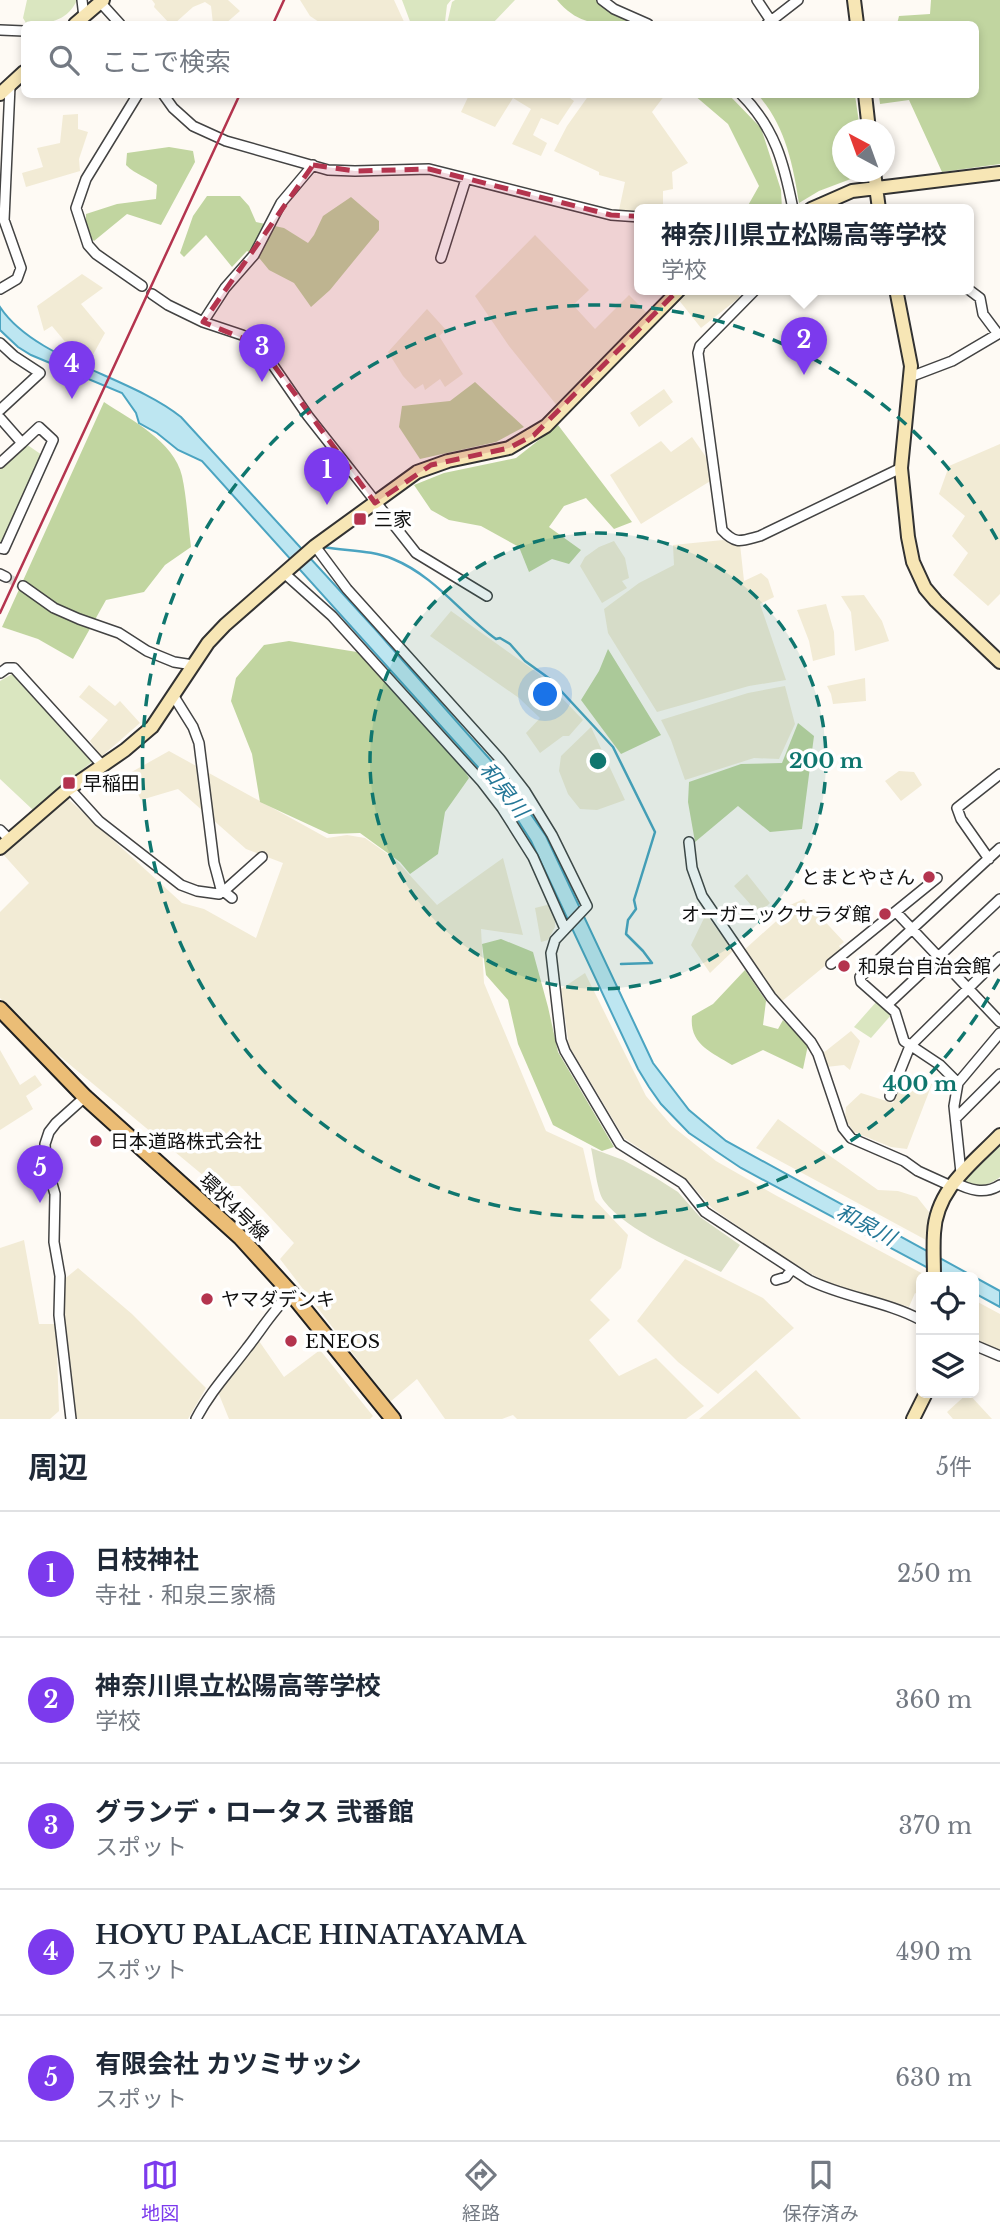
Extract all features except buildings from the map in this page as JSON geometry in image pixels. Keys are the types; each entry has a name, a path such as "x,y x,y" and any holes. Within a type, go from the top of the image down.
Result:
{"main road":[{"name":"環状4号線","path":"0,1009 85,1097 211,1209 291,1293 393,1419"}],"street":[{"path":"76,21 82,0"},
{"path":"602,0 614,9 641,21"},
{"path":"757,0 768,21"},
{"path":"772,21 798,0"},
{"path":"854,0 857,21"},
{"path":"77,21 102,1 118,21"},
{"path":"0,30 20,31"},
{"path":"0,289 17,279 21,268 4,220 5,91 21,75"},
{"path":"136,98 86,179 76,208 88,245 96,254 142,286"},
{"path":"166,98 181,117 217,137 328,170 429,169 611,215 634,217"},
{"path":"744,98 770,130 784,166 792,204"},
{"path":"865,98 868,119"},
{"path":"203,321 225,288 254,255 281,203 313,165"},
{"path":"822,204 852,191 1000,173"},
{"path":"441,258 467,179"},
{"path":"875,182 878,204"},
{"path":"152,294 168,305 242,335 259,345 308,416 375,503 425,560 487,596"},
{"path":"910,377 952,361 998,334 983,314 980,298 974,294"},
{"path":"0,830 5,844 69,788 103,766 152,727 193,665 225,625 311,550 416,472 509,448 534,435 546,426 674,295"},
{"path":"750,295 700,345 698,353 722,530 730,539 740,541 760,536 901,468"},
{"path":"896,295 908,349 910,377 901,468 908,537 919,578 936,601 1000,662"},
{"path":"0,343 40,373 2,404"},
{"path":"0,418 22,443"},
{"path":"0,463 39,427 55,442 4,550 0,548"},
{"path":"311,550 500,759 525,791 552,835 587,906 555,940 551,953 561,1040 620,1144 682,1183 705,1212 792,1269 823,1287 901,1309 916,1317"},
{"path":"289,569 505,806 568,925"},
{"path":"23,586 54,608 79,620 119,633 148,652 174,662 193,665"},
{"path":"0,673 7,668 14,668 103,766"},
{"path":"173,695 193,727 199,743 214,863 222,890 232,898"},
{"path":"989,859 961,819 957,808 1000,774"},
{"path":"69,788 99,821 181,885 197,891 219,894 261,857"},
{"path":"505,806 520,796"},
{"path":"689,842 692,868 702,896 771,997 811,1042 818,1054 843,1128 851,1138 904,1161 918,1171 951,1186 985,1192 1000,1185"},
{"path":"958,1083 940,1065 904,1041 895,1012 861,982 860,977 1000,848"},
{"path":"831,964 937,878"},
{"path":"887,1005 1000,899"},
{"path":"896,912 999,1018"},
{"path":"890,1096 910,1046 1000,957"},
{"path":"951,1186 956,1118 954,1106 958,1083 1000,1033"},
{"path":"956,1118 1000,1074"},
{"path":"60,1419 70,1415 59,1315 60,1276 54,1242 55,1194 46,1163 45,1144 56,1123 85,1097"},
{"path":"934,1272 935,1221 951,1186 1000,1135"},
{"path":"776,1280 786,1277 792,1269"},
{"path":"196,1419 208,1396 274,1309 291,1293"},
{"path":"979,1347 1000,1356"},
{"path":"913,1419 924,1398"}],"highlighted area":[{"path":"313,165 355,171 429,169 611,215 733,221 766,230 698,270 534,435 509,448 431,465 375,503 259,345 203,322"}],"shaded area":[{"path":"152,0 228,0 240,11 228,21 213,21 211,6 205,2 193,7 177,21 167,21 154,7"},
{"path":"300,0 394,0 404,21 318,21 310,16"},
{"path":"468,98 513,98 495,127 461,112"},
{"path":"513,98 570,98 574,101 558,125 541,118 533,135 547,143 541,156 512,144 531,109"},
{"path":"587,98 663,98 652,112 688,163 672,172 673,189 663,191 663,204 634,204 634,212 619,210 625,182 599,175 599,172 554,151 567,126"},
{"path":"78,114 78,129 88,132 79,159 80,171 26,187 22,173 43,167 37,148 60,143 63,115"},
{"path":"535,235 589,290 573,305 595,329 629,295 649,315 559,408 509,346 475,296"},
{"path":"82,274 103,288 81,304 105,333 90,360 67,344 52,326 44,331 37,306"},
{"path":"682,295 740,297 701,328 678,299"},
{"path":"427,309 446,330 439,336 463,374 445,387 440,379 425,390 423,384 415,389 388,352"},
{"path":"664,389 673,402 639,427 630,413"},
{"path":"692,437 706,457 712,480 641,524 610,475 661,441 671,452"},
{"path":"1000,444 1000,594 988,606 953,575 968,553 952,536 965,516 939,494 949,466"},
{"path":"723,540 740,544 744,581 761,573 768,579 774,597 760,604 786,680 749,686 657,712 608,633 604,609 639,583 674,565 673,545"},
{"path":"614,541 625,558 629,578 622,581 627,588 602,603 580,566 585,557"},
{"path":"864,595 882,621 889,641 855,651 851,612 841,596"},
{"path":"826,604 834,632 835,655 813,661 809,641 797,610"},
{"path":"451,611 539,674 583,720 569,736 563,736 540,753 526,733 540,718 519,698 430,636"},
{"path":"865,678 866,701 833,704 827,686"},
{"path":"89,685 115,706 120,701 140,723 101,757 90,741 108,720 79,697"},
{"path":"785,686 795,724 779,759 754,758 685,780 661,720 748,693"},
{"path":"591,727 625,800 597,810 580,809 568,794 559,771 561,756"},
{"path":"169,751 327,838 347,835 365,838 396,860 437,905 503,858 523,935 481,929 484,983 546,1131 583,1148 595,1200 628,1235 621,1268 590,1300 610,1320 589,1340 619,1376 656,1358 704,1406 686,1419 517,1419 513,1415 502,1419 445,1419 417,1379 390,1402 280,1259 294,1243 240,1186 216,1186 33,1034 0,998 0,912 29,883 2,853 66,797 182,903 204,909 256,938 283,863 246,849 178,789 141,800 128,774"},
{"path":"899,771 914,772 922,785 901,801 885,781"},
{"path":"747,874 770,903 759,914 734,886"},
{"path":"804,899 844,942 839,946 843,951 781,1002 761,980 743,951 783,915 790,905"},
{"path":"551,904 555,927 548,940 541,942 535,908"},
{"path":"706,914 733,951 710,973 691,945"},
{"path":"585,973 646,1096 672,1126 716,1161 920,1272 916,1272 916,1294 909,1307 825,1282 770,1249 712,1208 687,1180 624,1138 569,1046 561,989"},
{"path":"851,1031 860,1041 850,1070 844,1065 826,1067 822,1054"},
{"path":"0,1050 20,1085 35,1075 42,1085 26,1096 33,1109 0,1130"},
{"path":"903,1071 932,1084 907,1149 891,1147 854,1132 845,1119 846,1107 861,1093 893,1103"},
{"path":"778,1119 878,1190 898,1191 917,1197 929,1212 926,1240 756,1148"},
{"path":"24,1240 39,1324 56,1324 59,1411 50,1419 0,1419 0,1248"},
{"path":"685,1259 763,1298 794,1328 718,1394 678,1362 637,1321"},
{"path":"78,1268 132,1314 206,1388 188,1419 72,1419 62,1314 62,1281"},
{"path":"979,1303 1000,1314 1000,1352 979,1342"},
{"path":"259,1341 284,1377 320,1350 373,1416 370,1419 229,1419 218,1392"},
{"path":"756,1370 801,1419 699,1419"},
{"path":"962,1398 973,1398 992,1419 953,1419 947,1412"}],"green space":[{"path":"27,0 77,0 68,13 56,20 25,21 23,18"},
{"path":"402,0 451,0 447,5 445,21 410,21"},
{"path":"515,0 495,21 448,21 452,2"},
{"path":"557,0 596,0 629,21 588,21 566,9"},
{"path":"931,0 1000,0 1000,164 942,172 909,100 880,104 879,98 979,98 979,21 898,21 899,16 930,14"},
{"path":"698,98 732,98 761,128 781,190 782,204 749,204 759,186 728,124"},
{"path":"760,98 855,98 859,119 832,119 832,182 843,182 819,191 799,203 791,160 775,119"},
{"path":"169,147 193,151 195,162 161,225 127,214 94,241 86,233 86,214 117,204 156,199 157,185 126,165 127,153"},
{"path":"207,196 240,196 249,206 256,222 284,228 308,243 323,216 351,197 379,221 379,230 330,290 311,307 294,283 269,270 260,259 247,251 232,267 206,235 184,257 180,253 193,216"},
{"path":"475,382 524,427 496,442 420,459 399,427 402,406 450,401"},
{"path":"104,402 150,433 170,452 184,485 191,547 165,565 144,592 106,600 73,659 38,639 2,627"},
{"path":"558,425 632,522 614,529 586,498 564,506 549,527 581,550 569,564 552,559 529,572 519,547 481,526 449,520 431,510 414,485 444,473 516,458"},
{"path":"26,444 42,455 3,544 0,543 0,468"},
{"path":"289,641 363,653 445,738 469,778 445,812 438,854 410,874 400,862 360,833 329,834 260,802 252,754 231,701 236,678 264,645"},
{"path":"608,649 661,735 621,754 581,700 599,671"},
{"path":"14,673 93,761 33,810 0,779 0,681"},
{"path":"798,723 814,736 802,829 770,832 738,806 695,842 688,802 689,782 741,764 782,763"},
{"path":"501,939 533,952 558,1052 614,1147 602,1151 553,1125 518,1044 508,1000 486,975 482,944"},
{"path":"745,970 766,1001 763,1025 778,1029 783,1020 808,1045 803,1069 763,1050 732,1065 709,1051 694,1034 692,1016 713,1004"},
{"path":"877,1001 892,1014 871,1038 854,1027"},
{"path":"1000,1142 1000,1177 980,1186 961,1180"},
{"path":"591,1148 623,1160 678,1192 700,1217 740,1245 721,1272 658,1242 614,1212 602,1197"}],"water":[{"name":"和泉川","path":"0,307 16,325 36,341 136,390 181,417 375,629 502,773 546,836 653,1063 689,1110 726,1141 965,1272 936,1272 741,1168 689,1133 661,1104 638,1069 531,841 485,775 202,461 178,450 139,423 136,413 122,393 31,355 0,330"},
{"path":"979,1280 1000,1291 1000,1307 979,1296"}],"waterway":[{"path":"324,547 385,556 422,575 483,629 496,639 500,638 510,644 525,661 550,679 613,747 655,832 634,900 636,909 628,920 626,934 652,963 621,964"}],"tunnel":[{"path":"6,577 23,586"}],"railway":[{"path":"274,21 284,0"},
{"path":"0,613 238,98"}],"place":[{"name":"神奈川県立松陽高等学校","path":"804,375"},
{"name":"グランデ・ロータス 弐番館","path":"262,382"},
{"name":"HOYU PALACE HINATAYAMA","path":"72,399"},
{"name":"日枝神社","path":"327,505"},
{"name":"三家","path":"360,519"},
{"name":"早稲田","path":"69,783"},
{"name":"とまとやさん","path":"929,877"},
{"name":"オーガニックサラダ館","path":"885,914"},
{"name":"和泉台自治会館","path":"844,966"},
{"name":"日本道路株式会社","path":"96,1141"},
{"name":"有限会社 カツミサッシ","path":"40,1203"},
{"name":"ヤマダデンキ","path":"207,1299"},
{"name":"ENEOS","path":"291,1341"}]}
